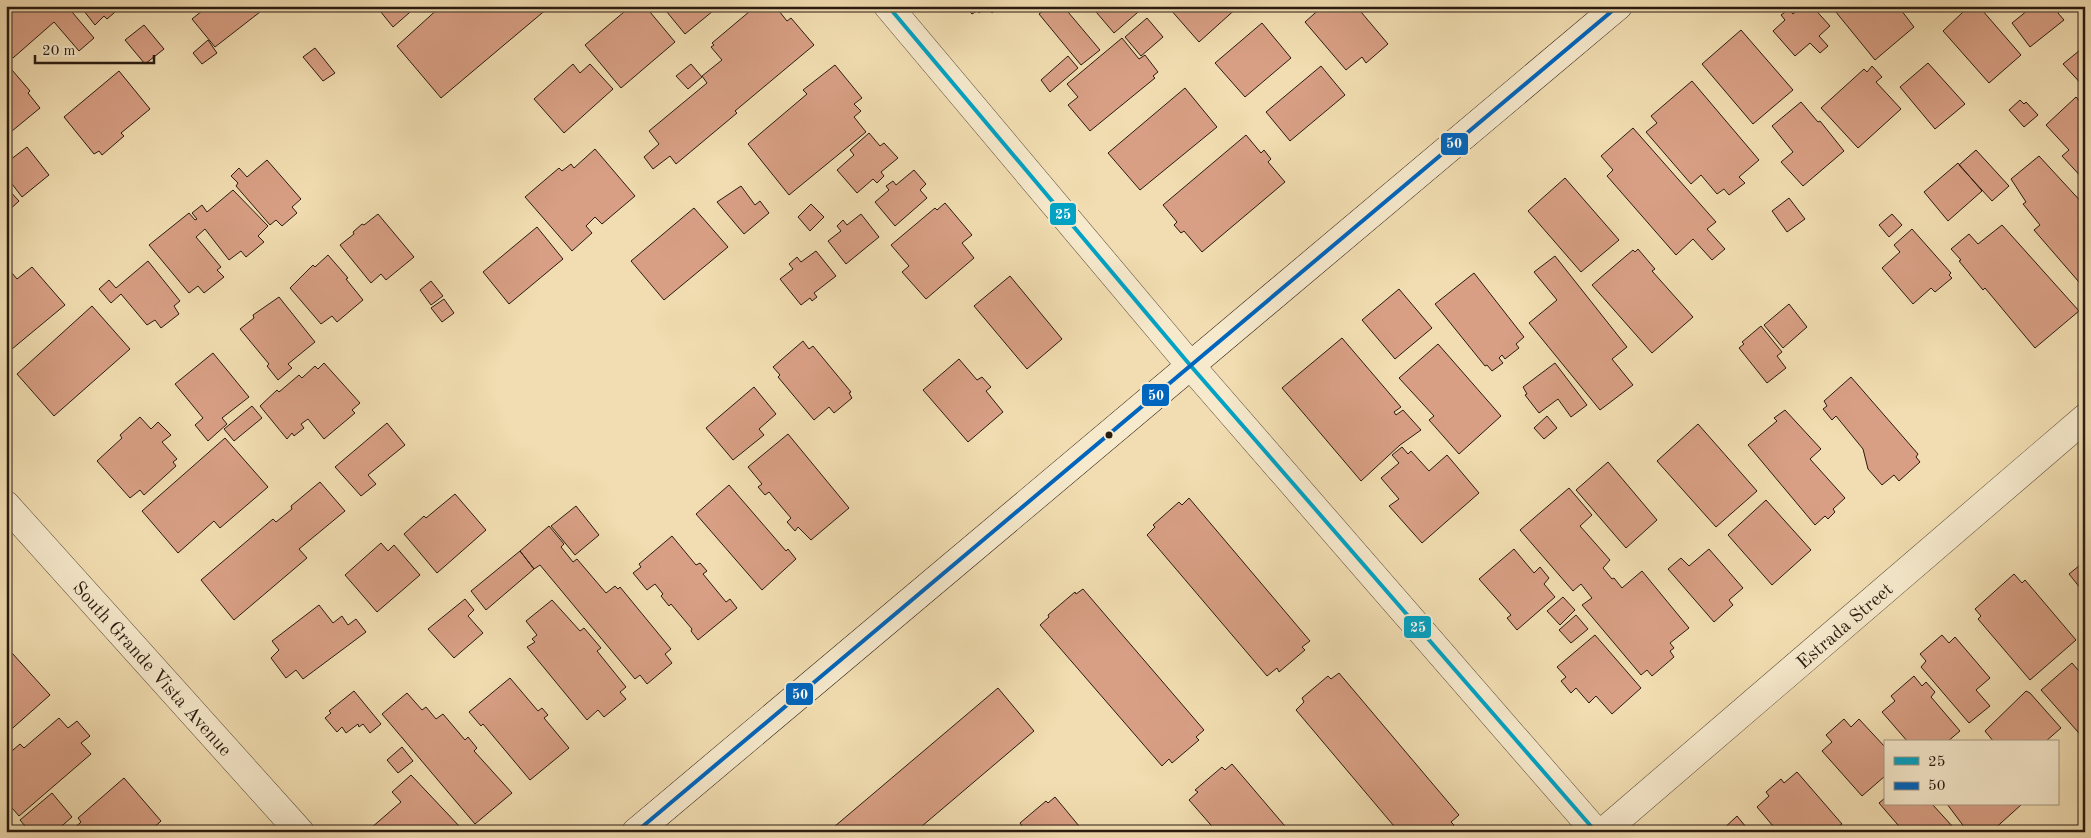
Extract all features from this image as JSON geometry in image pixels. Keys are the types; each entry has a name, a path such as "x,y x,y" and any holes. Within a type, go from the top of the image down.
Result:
{"street":[{"path":"888,6 1190,365 1596,832"},
{"path":"636,832 1618,6"},
{"name":"Estrada Street","path":"1603,832 2085,418"},
{"name":"South Grande Vista Avenue","path":"6,505 300,832"}],"building":[{"path":"6,6 67,6 94,38 79,51 54,22 13,58 6,51"},
{"path":"80,6 122,6 107,19 104,16 95,25"},
{"path":"208,6 255,6 260,12 215,47 192,19"},
{"path":"376,6 417,6 393,27"},
{"path":"441,6 547,6 548,8 441,98 397,46"},
{"path":"631,6 645,6 675,42 621,88 585,45"},
{"path":"662,6 719,6 685,34"},
{"path":"756,6 775,6 787,21 791,18 814,45 735,111 737,113 676,164 670,156 653,169 644,157 659,144 649,131 707,83 702,76 722,60 711,47 714,45 712,43"},
{"path":"965,6 1000,6 992,13 987,7 979,13 977,11 972,14"},
{"path":"1039,6 1063,6 1100,50 1081,65 1039,14 1043,11"},
{"path":"1091,6 1145,6 1114,33"},
{"path":"1173,6 1239,6 1199,42 1170,9"},
{"path":"1323,6 1356,6 1388,44 1366,63 1362,57 1346,70 1305,22"},
{"path":"1802,6 1812,6 1830,26 1819,36 1828,46 1820,53 1810,43 1795,56 1773,31 1785,20 1781,15 1789,9 1793,14"},
{"path":"1831,6 1898,6 1914,27 1875,60"},
{"path":"1958,6 1987,6 1982,10 2021,55 1989,83 1943,31 1963,12"},
{"path":"2033,6 2065,6 2058,13 2064,20 2030,47 2012,23"},
{"path":"1147,18 1163,37 1141,56 1125,37"},
{"path":"1262,23 1291,58 1245,97 1215,63"},
{"path":"144,25 164,49 145,64 125,40"},
{"path":"1741,30 1793,90 1753,124 1702,64"},
{"path":"1122,38 1139,59 1145,55 1158,72 1153,76 1155,78 1090,131 1068,105 1078,97 1067,84"},
{"path":"208,40 217,53 202,64 193,53"},
{"path":"2085,46 2085,88 2063,64"},
{"path":"315,48 335,73 323,81 303,57"},
{"path":"1068,56 1078,68 1050,92 1041,80"},
{"path":"6,63 30,91 28,93 40,108 12,131 6,124"},
{"path":"1928,63 1965,104 1935,129 1900,87"},
{"path":"573,64 580,73 590,64 613,89 564,133 534,99"},
{"path":"691,64 702,77 688,89 676,76"},
{"path":"835,65 862,98 854,104 861,111 854,117 866,132 789,195 748,144 807,94 803,90"},
{"path":"1321,66 1345,95 1290,141 1266,112"},
{"path":"1872,66 1882,77 1876,82 1901,109 1858,148 1821,108 1864,69 1867,72"},
{"path":"119,71 150,109 121,133 124,136 102,155 99,151 94,154 64,117"},
{"path":"1692,81 1759,160 1739,177 1745,183 1729,195 1724,189 1717,194 1701,175 1691,184 1646,132 1657,123 1651,116"},
{"path":"1185,88 1217,127 1140,190 1108,153"},
{"path":"2076,97 2085,107 2085,181 2062,156 2069,150 2046,125"},
{"path":"2020,100 2024,104 2026,102 2038,115 2024,127 2009,110"},
{"path":"1801,102 1818,122 1820,121 1844,151 1803,186 1781,162 1793,152 1772,126"},
{"path":"1633,128 1716,222 1707,229 1725,249 1712,260 1693,239 1676,255 1607,176 1613,170 1601,156"},
{"path":"869,133 880,146 884,143 898,158 881,172 884,176 877,183 873,179 857,193 837,170 854,155 850,150"},
{"path":"1246,135 1261,153 1264,150 1271,159 1268,162 1285,182 1202,252 1184,231 1181,233 1174,225 1177,222 1163,205"},
{"path":"27,147 49,175 22,197 6,176 6,163"},
{"path":"595,149 635,196 602,224 595,217 586,226 592,233 572,251 525,197 559,168 562,171 571,164 574,168"},
{"path":"1976,150 2009,186 1992,201 1959,165"},
{"path":"2039,156 2085,206 2085,289 2034,230 2040,225 2023,204 2026,202 2011,179"},
{"path":"267,160 301,199 292,207 297,213 282,226 276,220 270,225 236,186 238,183 231,176 239,168 247,177"},
{"path":"1958,163 1982,191 1948,221 1924,192"},
{"path":"914,170 926,184 920,190 927,198 895,226 875,202 889,190 886,186 893,181 896,185"},
{"path":"1565,178 1619,240 1581,272 1528,211"},
{"path":"741,186 755,205 760,201 769,213 744,234 717,202"},
{"path":"6,187 19,201 6,213"},
{"path":"233,190 268,226 258,236 264,242 246,257 241,251 229,260 205,229 196,237 221,267 217,270 224,277 204,293 198,286 189,293 149,245 189,213 195,220 197,219 192,213 202,205 207,212"},
{"path":"1789,198 1805,219 1787,232 1772,211"},
{"path":"945,203 972,235 962,243 974,258 926,299 902,272 909,266 891,245 935,208 937,210"},
{"path":"811,204 824,217 810,231 798,217"},
{"path":"694,208 728,247 664,300 631,261"},
{"path":"378,214 414,257 386,280 381,274 371,283 340,245 354,234 353,232 362,224 364,225"},
{"path":"861,214 879,237 846,264 828,241 841,231 837,226 843,220 847,225"},
{"path":"1892,214 1902,225 1889,237 1879,225"},
{"path":"2002,225 2079,311 2035,348 1985,288 1983,290 1951,249 1969,234 1978,244"},
{"path":"537,227 563,259 509,304 483,272"},
{"path":"1912,229 1951,273 1949,275 1952,278 1935,292 1931,288 1913,304 1882,268 1900,252 1894,245"},
{"path":"1638,249 1655,269 1652,271 1693,317 1652,353 1592,285 1633,250 1635,252"},
{"path":"816,251 836,276 814,293 817,297 812,301 810,298 801,305 780,279 793,269 789,264 797,257 801,262"},
{"path":"328,255 348,278 346,279 363,300 337,322 332,316 321,324 290,288 313,265 315,267"},
{"path":"1555,256 1627,347 1612,359 1633,385 1600,410 1529,323 1557,300 1534,272"},
{"path":"148,261 180,301 174,306 179,314 161,328 155,320 147,325 121,294 111,303 99,289 109,280 116,288"},
{"path":"6,266 17,279 32,267 65,305 6,354"},
{"path":"1474,273 1524,337 1516,344 1519,348 1505,359 1502,355 1499,358 1503,363 1492,371 1487,365 1485,366 1435,304"},
{"path":"1010,276 1062,339 1027,369 974,306"},
{"path":"431,281 443,296 431,305 420,290"},
{"path":"1399,289 1432,328 1395,359 1362,320"},
{"path":"279,297 315,342 288,364 292,368 278,380 267,366 269,364 240,329 254,318 253,315"},
{"path":"444,299 454,313 442,322 431,308"},
{"path":"1789,304 1807,327 1783,348 1764,325"},
{"path":"92,306 130,349 54,416 17,374"},
{"path":"1761,326 1782,352 1777,356 1786,368 1767,383 1739,348 1744,344 1742,342"},
{"path":"1342,338 1401,407 1394,412 1396,415 1403,410 1421,430 1400,445 1361,481 1282,388"},
{"path":"803,341 809,349 813,346 851,392 849,393 852,398 834,413 829,407 814,420 778,377 780,375 773,367"},
{"path":"1438,344 1501,416 1459,454 1429,420 1434,416 1399,378"},
{"path":"213,353 249,397 222,418 227,424 208,441 195,425 203,418 175,384"},
{"path":"959,359 977,380 982,377 991,387 986,391 1003,412 968,442 923,390"},
{"path":"324,363 360,403 352,410 355,413 324,439 308,419 301,424 304,428 294,436 292,433 287,439 260,406 277,390 279,392 299,375 302,378 315,366 318,369"},
{"path":"1555,363 1587,405 1571,417 1558,399 1539,413 1525,395 1527,394 1523,387"},
{"path":"1851,377 1918,454 1916,457 1920,462 1899,481 1894,475 1882,485 1868,469 1863,449 1836,416 1832,420 1823,409 1827,406 1824,401"},
{"path":"754,387 776,414 759,429 764,435 733,460 706,428"},
{"path":"252,406 262,418 234,441 224,429"},
{"path":"1785,410 1821,449 1810,459 1845,498 1833,509 1835,512 1828,519 1825,516 1815,525 1748,445 1777,421 1774,418"},
{"path":"1547,416 1557,428 1544,439 1534,428"},
{"path":"140,417 151,429 158,422 171,435 162,442 177,459 173,462 176,466 144,495 140,490 130,498 97,461 122,438 120,435"},
{"path":"387,423 405,445 368,475 376,484 361,496 335,467"},
{"path":"1698,424 1757,491 1716,527 1657,461"},
{"path":"788,434 849,508 811,540 798,527 795,531 787,522 791,518 769,492 765,495 758,487 762,484 748,467"},
{"path":"225,438 268,487 220,528 214,521 178,553 142,511"},
{"path":"1402,447 1408,454 1411,451 1429,471 1447,455 1479,493 1422,543 1389,506 1399,499 1381,478 1399,463 1392,455"},
{"path":"1608,462 1657,520 1626,548 1576,490"},
{"path":"320,482 345,511 299,549 307,558 234,620 201,580 273,519 276,522 292,509 291,506"},
{"path":"729,485 786,551 788,549 796,559 762,590 696,514"},
{"path":"1569,488 1592,515 1580,526 1610,560 1603,568 1612,579 1614,578 1622,588 1642,571 1689,628 1670,643 1674,648 1670,651 1674,657 1652,676 1647,670 1641,675 1582,605 1592,598 1581,584 1573,591 1520,530"},
{"path":"455,494 486,530 437,573 404,534 424,516 426,518"},
{"path":"1189,498 1310,641 1302,647 1305,650 1279,672 1277,668 1267,676 1147,535 1155,527 1153,525 1179,502 1182,505"},
{"path":"1766,500 1811,550 1772,585 1728,535"},
{"path":"576,506 599,535 575,555 551,526"},
{"path":"549,526 564,544 561,547 573,562 577,559 606,593 615,586 618,589 620,587 671,649 665,654 672,663 647,684 640,675 635,679 540,565 534,569 520,551"},
{"path":"672,536 696,565 700,563 707,571 703,574 726,602 730,599 737,608 698,640 691,631 692,629 671,604 669,606 661,596 663,594 655,584 647,590 633,573 641,567 639,564"},
{"path":"381,543 388,551 394,545 420,575 377,612 345,575"},
{"path":"1514,549 1534,573 1540,567 1549,578 1544,584 1555,597 1517,630 1507,618 1511,615 1479,579"},
{"path":"1709,549 1743,588 1729,600 1733,605 1714,622 1668,569 1681,558 1689,566"},
{"path":"520,551 534,569 486,610 471,591"},
{"path":"2085,561 2085,594 2069,574"},
{"path":"2014,574 2022,583 2025,580 2076,640 2030,680 1978,619 1981,616 1975,609"},
{"path":"1083,589 1204,730 1196,737 1199,740 1172,763 1169,759 1162,766 1040,625 1049,617 1048,615 1075,592 1076,594"},
{"path":"1563,597 1575,610 1560,625 1547,611"},
{"path":"465,599 474,610 468,616 483,633 454,658 428,629"},
{"path":"552,600 580,631 584,628 601,648 597,651 626,687 620,692 626,699 604,717 598,710 587,720 527,647 535,642 532,639 537,635 526,621"},
{"path":"319,605 333,623 342,616 348,625 356,619 366,632 303,679 296,670 286,678 271,658 279,650 272,641"},
{"path":"1576,615 1588,629 1571,643 1559,630"},
{"path":"1595,635 1641,688 1612,714 1596,696 1589,703 1576,688 1571,693 1561,681 1566,677 1557,667"},
{"path":"1942,635 1949,643 1955,637 1990,678 1976,690 1990,706 1969,723 1921,667 1926,661 1920,654"},
{"path":"12,653 50,695 6,734 6,658"},
{"path":"2072,663 2085,678 2085,740 2041,690"},
{"path":"1339,673 1459,815 1451,822 1454,825 1446,832 1399,832 1296,710 1304,702 1302,698 1328,676 1331,679"},
{"path":"1914,676 1922,686 1926,682 1935,692 1931,697 1960,731 1949,740 1906,740 1882,712 1895,701 1891,696"},
{"path":"510,678 538,711 542,708 548,715 544,718 569,748 530,780 483,724 481,726 469,712"},
{"path":"998,688 1034,731 915,832 828,832"},
{"path":"354,691 381,724 370,733 363,724 359,727 358,724 346,733 342,727 337,732 325,718 331,713 329,711"},
{"path":"2026,691 2030,693 2061,728 2047,740 1992,740 1985,731"},
{"path":"407,693 422,710 426,707 436,719 443,714 465,740 468,737 477,748 474,751 512,793 475,824 382,714"},
{"path":"59,718 68,728 77,721 90,736 81,743 91,754 19,816 6,801 6,756 20,744 24,748"},
{"path":"1844,719 1851,727 1859,719 1884,746 1884,777 1862,796 1822,751 1832,742 1826,735"},
{"path":"402,747 413,761 398,773 387,760"},
{"path":"1232,764 1290,832 1217,832 1189,800 1198,792 1195,790 1222,767 1225,770"},
{"path":"1797,772 1842,824 1832,832 1778,832 1757,807 1769,796 1766,792 1781,779 1784,783"},
{"path":"411,775 460,827 454,832 374,832 371,828 401,802 392,792"},
{"path":"124,778 161,821 149,832 70,832 81,822 78,818"},
{"path":"52,793 72,817 55,832 30,832 20,820"},
{"path":"1055,797 1084,832 1015,832 1022,826 1020,823 1046,801 1048,803"},
{"path":"1884,799 1884,806 1934,806 1953,827 1947,832 1904,832 1879,803"},
{"path":"1948,806 2020,806 1991,832 1968,832"},
{"path":"1737,816 1750,832 1720,832"}],"transit line":[{"name":"25","path":"888,6 1190,365 1596,832"},
{"name":"50","path":"636,832 1618,6"}]}
